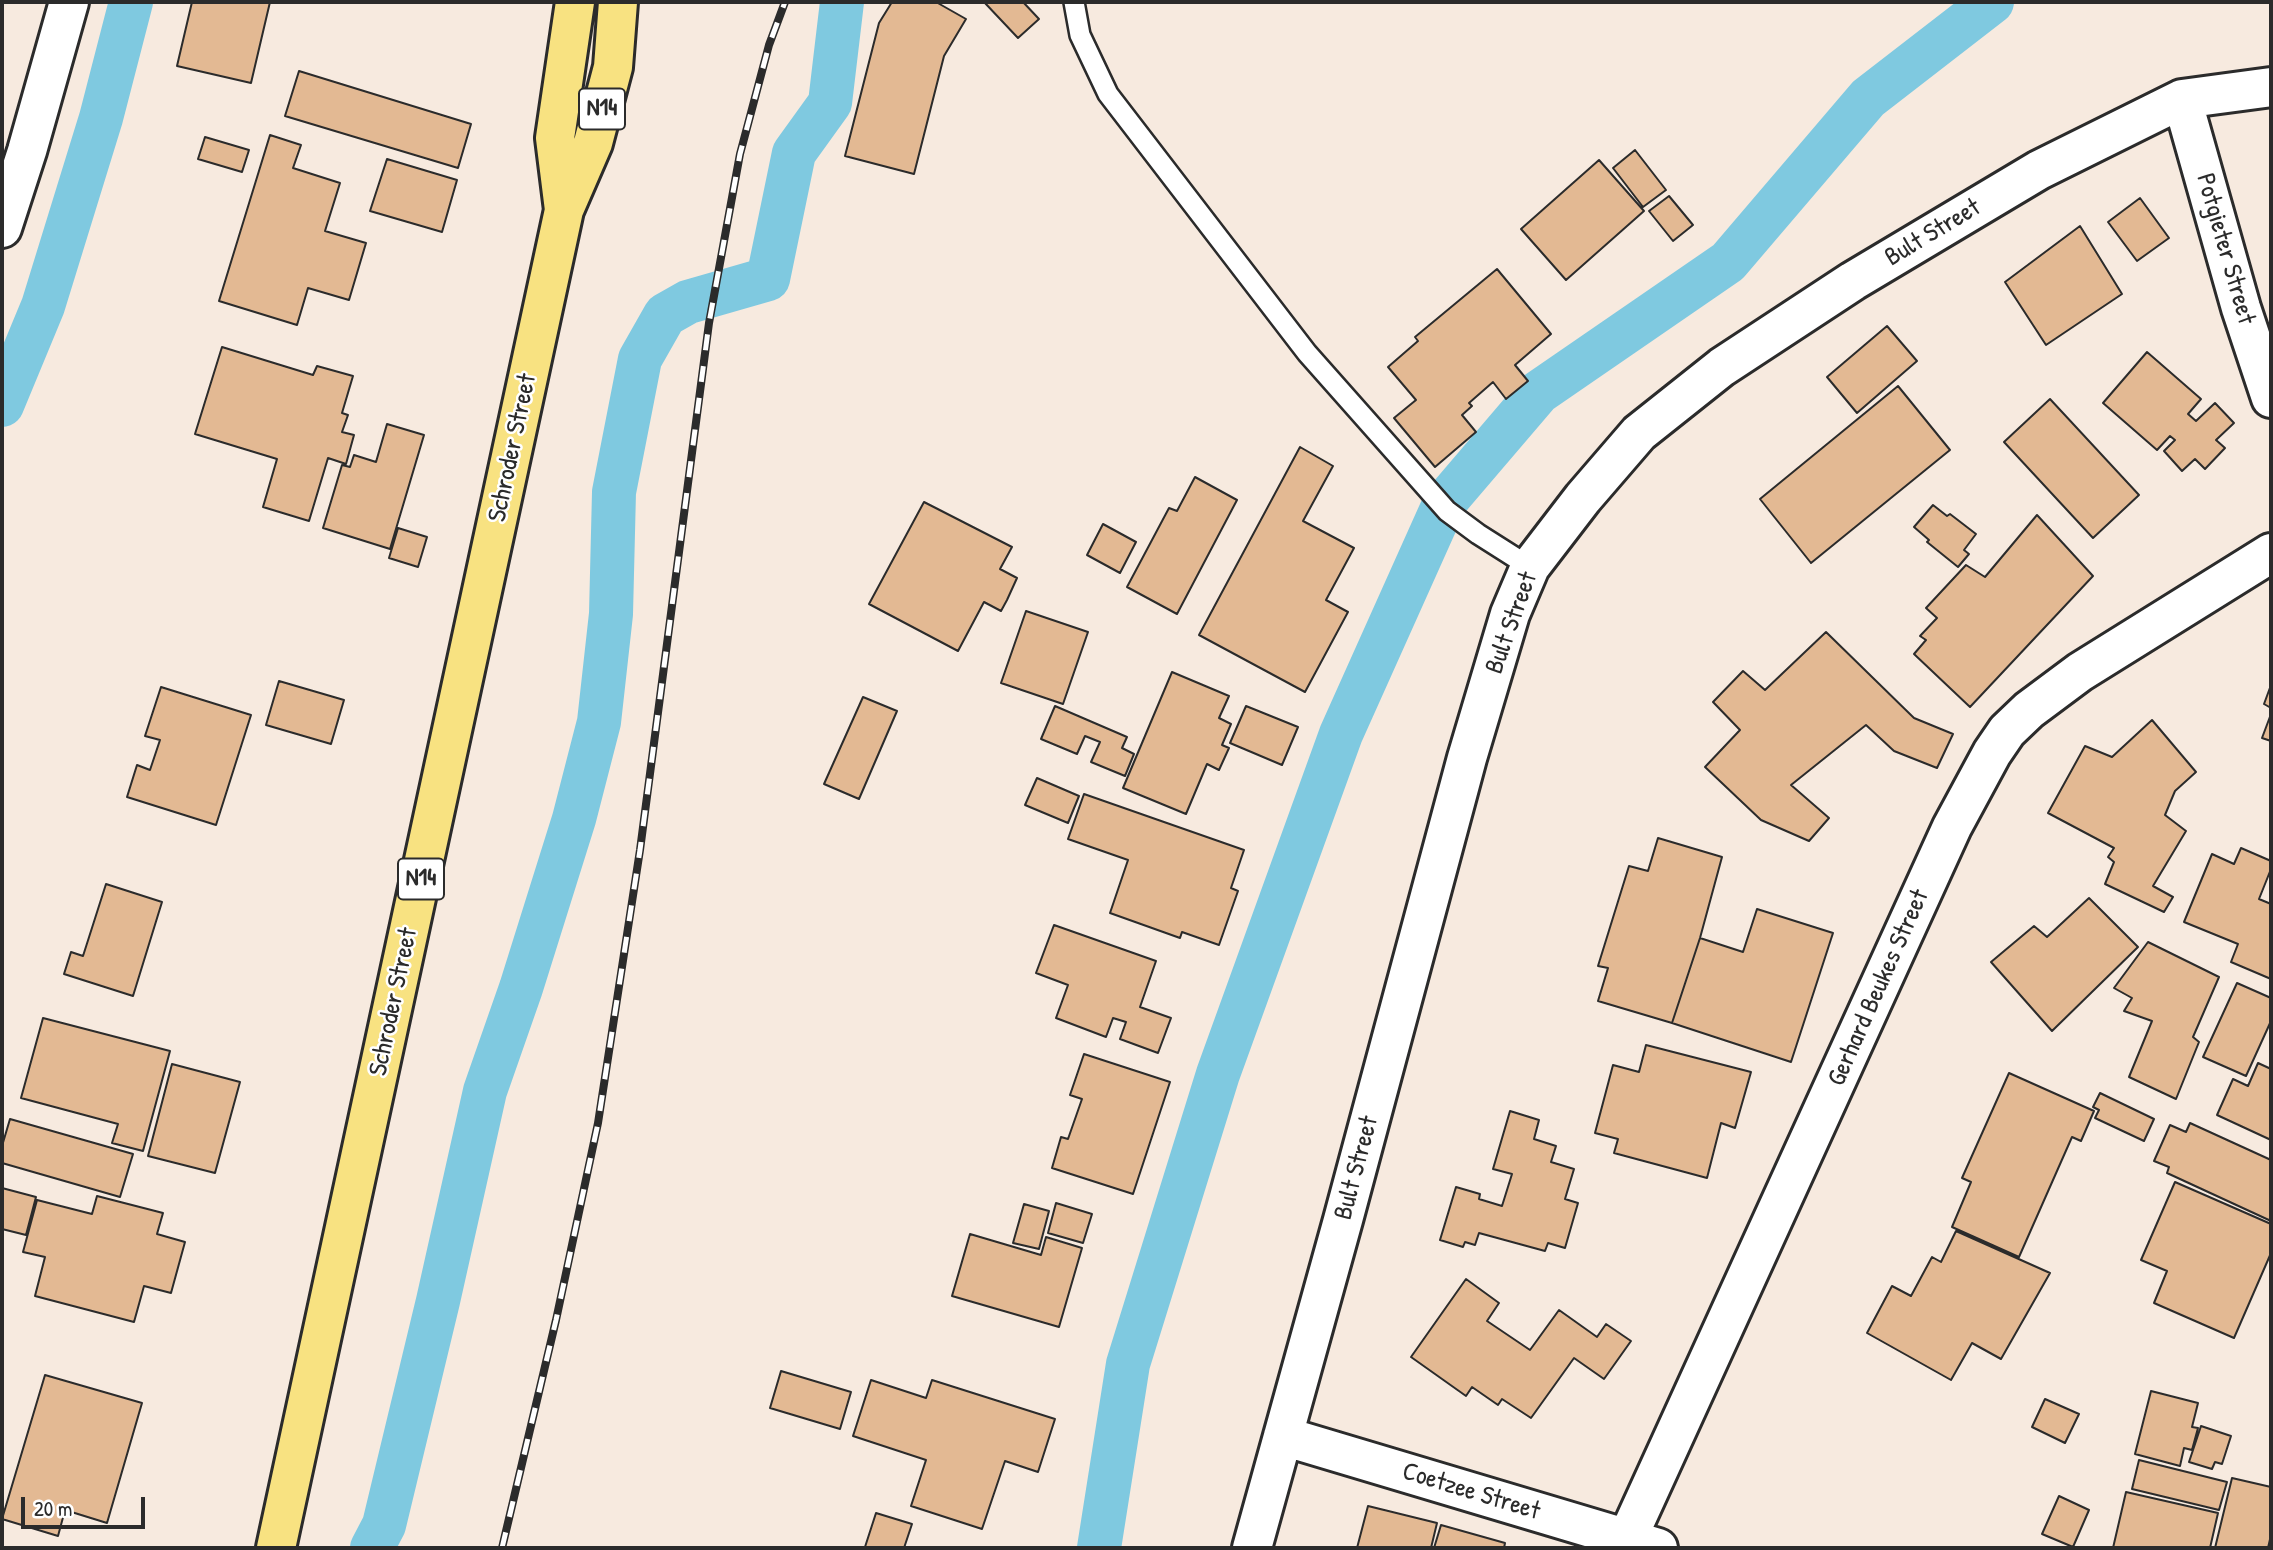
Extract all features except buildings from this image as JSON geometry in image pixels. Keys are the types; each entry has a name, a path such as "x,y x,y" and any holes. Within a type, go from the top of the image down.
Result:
{"highway":[{"name":"Schroder Street","path":"564,210 555,138 575,2"},
{"name":"Schroder Street","path":"276,1548 564,210 593,142 613,67 618,2"}],"street":[{"path":"2,228 69,2"},
{"name":"Bult Street","path":"1252,1548 1467,758 1510,614 1530,567 1583,498 1639,433 1722,367 1853,281 2039,170 2182,99 2271,87"},
{"name":"Potgieter Street","path":"2182,99 2241,308 2271,398"},
{"name":"Gerhard Beukes Street","path":"1642,1544 1952,827 1992,753 2007,731 2056,688 2271,553"},
{"name":"Coetzee Street","path":"1283,1436 1642,1544"}],"lane":[{"path":"1074,2 1080,35 1108,94 1307,353 1435,499 1460,522 1530,567"}],"waterway":[{"path":"2,405 43,306 101,118 131,2"},
{"path":"372,1548 384,1525 485,1091 521,988 574,819 599,722 611,614 614,492 640,359 665,315 688,302 768,279 794,153 830,103 842,2"},
{"path":"1099,1548 1128,1364 1218,1074 1341,734 1445,502 1539,392 1728,262 1868,98 1992,2"}],"railway":[{"path":"502,1548 556,1320 598,1123 640,850 709,323 740,154 769,45 785,2"}]}
